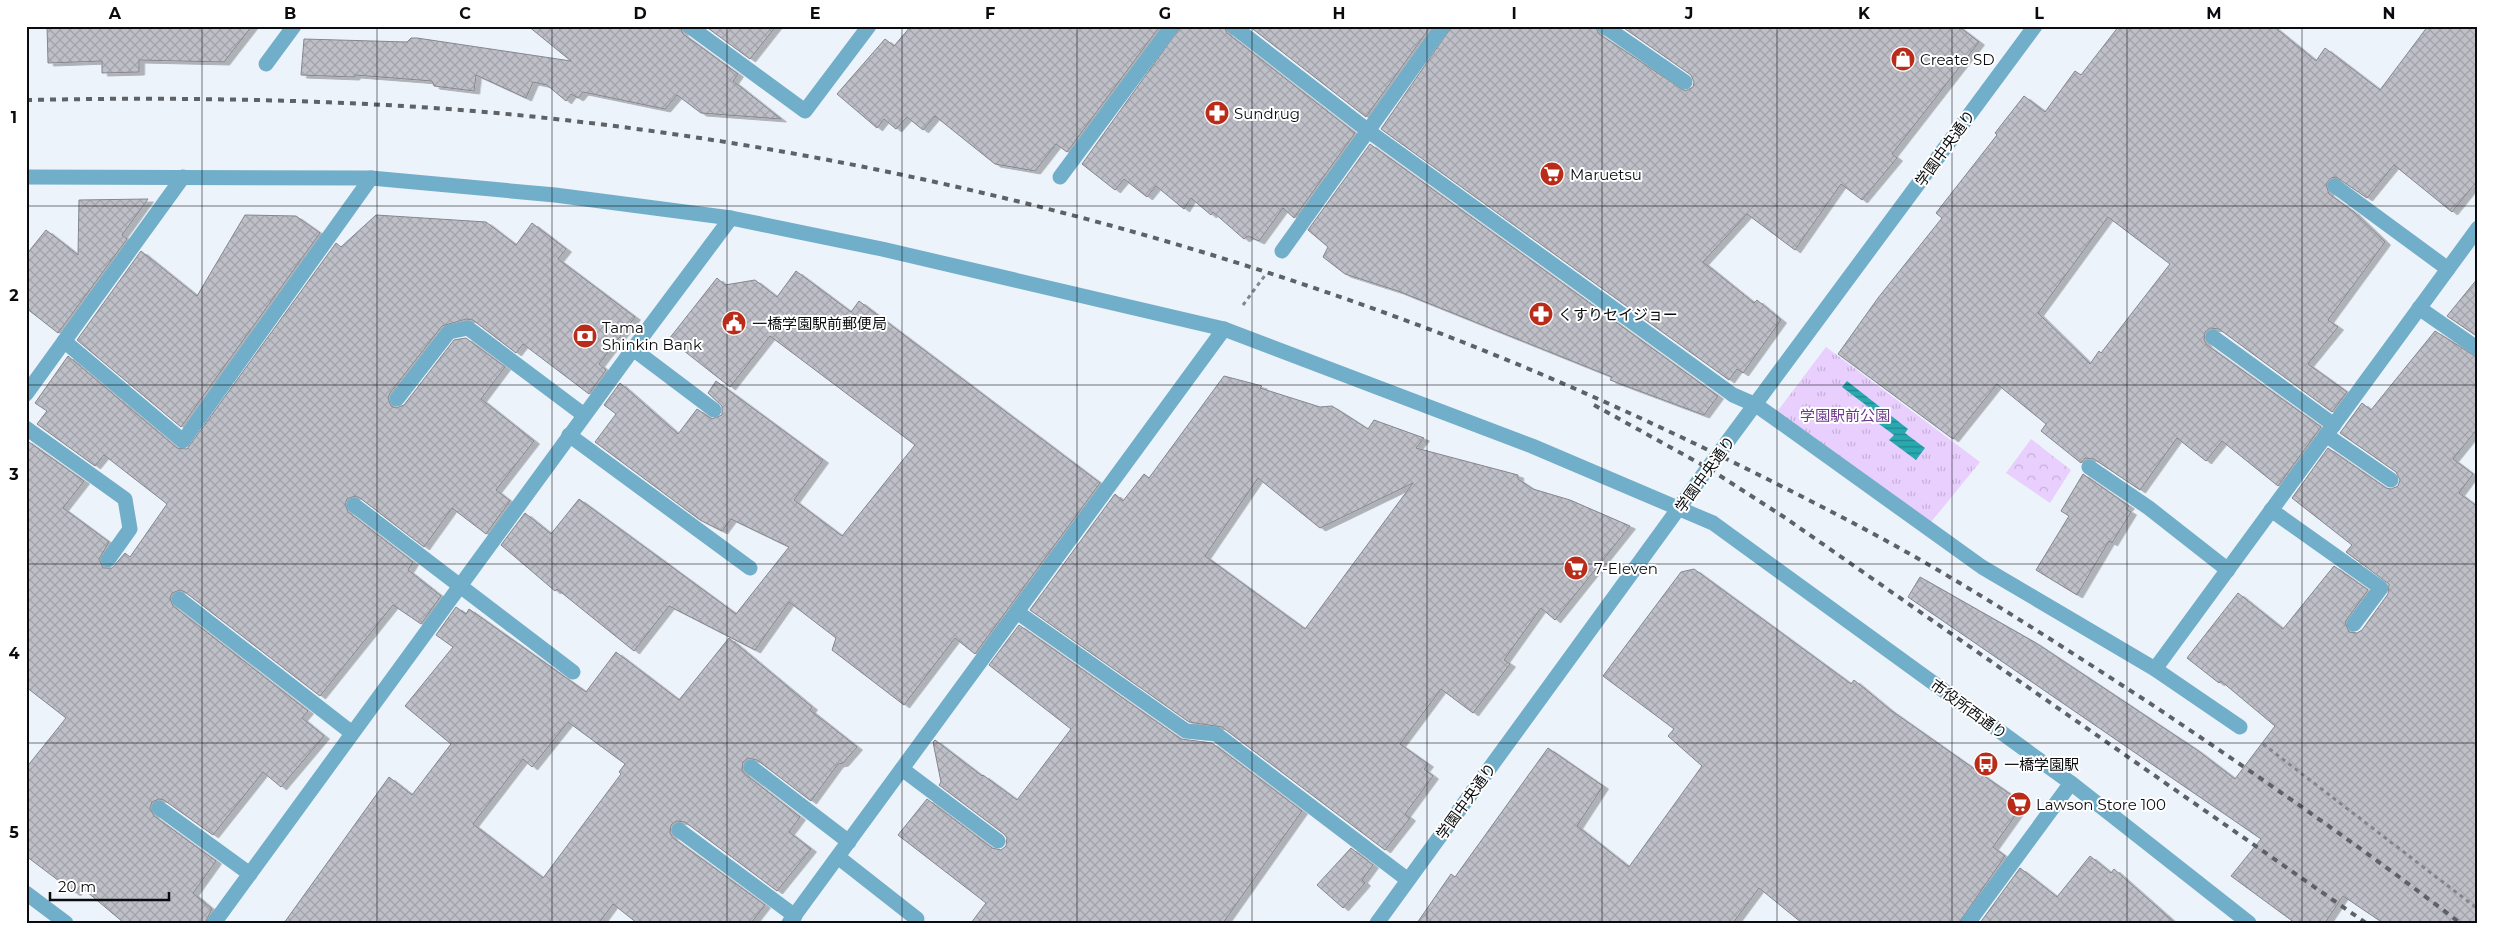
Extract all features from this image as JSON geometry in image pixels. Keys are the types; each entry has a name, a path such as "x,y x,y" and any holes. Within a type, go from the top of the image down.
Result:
{"street":[{"path":"266,64 294,26"},
{"path":"689,26 805,111 868,26"},
{"path":"1060,177 1172,26"},
{"path":"1233,26 1367,130 1733,395 1756,405 1982,567 2155,669 2240,727"},
{"path":"1282,251 1443,26"},
{"path":"1604,26 1685,82"},
{"name":"学園中央通り","path":"1377,923 2035,26"},
{"name":"市役所西通り","path":"26,177 371,178 555,195 731,218 882,249 1224,330 1532,446 1713,523 2070,783 2249,923"},
{"path":"26,394 184,177"},
{"path":"64,341 183,441 371,178"},
{"path":"2335,186 2448,269"},
{"path":"214,923 569,435 731,218"},
{"path":"2155,669 2478,228"},
{"path":"2419,308 2478,349"},
{"path":"397,399 449,332 468,328 584,415"},
{"path":"680,830 792,919 1224,330"},
{"path":"2213,337 2390,480"},
{"path":"633,348 714,410"},
{"path":"26,428 125,499 130,529 108,560"},
{"path":"569,435 750,568"},
{"path":"2089,467 2149,508 2228,570"},
{"path":"354,505 572,672"},
{"path":"2271,510 2380,588 2354,624"},
{"path":"179,599 352,733"},
{"path":"1017,612 1186,732 1216,734 1408,880"},
{"path":"751,767 849,842"},
{"path":"902,769 998,841"},
{"path":"1968,923 2070,783"},
{"path":"160,808 250,874"},
{"path":"838,857 917,918"},
{"path":"26,893 66,923"}],"path":[{"path":"1224,330 1282,251"},
{"path":"2240,727 2478,909"}],"green space":[{"name":"学園駅前公園","path":"1826,347 1980,462 1927,527 1773,417"},
{"path":"2031,439 2071,470 2050,503 2006,473"}],"water":[{"path":"1847,381 1908,429 1905,433 1925,448 1916,460 1889,440 1894,435 1879,424 1883,418 1842,387"}],"building":[{"path":"47,26 252,26 224,62 139,60 139,72 102,73 102,61 48,63"},
{"path":"528,26 680,26 683,34 738,74 733,81 781,119 701,113 677,95 665,109 583,92 578,98 571,94 566,101 547,85 533,82 526,98 476,75 474,91 434,86 432,81 355,75 354,77 301,75 304,39 407,42 411,38 417,38 571,61"},
{"path":"705,26 776,26 750,59"},
{"path":"911,26 1160,26 1067,152 1056,144 1035,171 995,164 935,116 923,130 907,117 896,129 884,119 877,128 837,94 885,39 894,46"},
{"path":"1181,26 1224,26 1227,33 1355,133 1294,218 1283,208 1259,241 1248,236 1244,239 1213,212 1211,215 1191,198 1184,209 1156,186 1147,197 1124,179 1115,190 1082,164"},
{"path":"1249,26 1431,26 1366,117"},
{"path":"1452,26 1595,26 1599,34 1685,91 1693,87 1694,82 1691,75 1621,26 1958,26 1979,42 1892,154 1897,158 1862,200 1841,184 1795,250 1747,214 1703,262 1754,303 1757,300 1781,320 1743,373 1737,369 1729,380 1381,129"},
{"path":"2119,26 2273,26 2316,61 2325,48 2380,90 2428,26 2478,26 2478,180 2452,212 2394,165 2367,198 2336,177 2331,178 2326,184 2329,194 2354,212 2385,242 2328,320 2338,327 2308,364 2347,392 2332,412 2219,329 2210,328 2205,332 2204,340 2207,345 2321,427 2278,486 2222,441 2206,461 2177,438 2140,490 2094,459 2085,458 2081,463 2041,431 2046,424 1997,384 1953,439 1838,354 1878,298 1942,218 1936,213 1997,135 1995,133 2024,96 2045,112 2075,71 2081,75","holes":["2108,217 2170,264 2101,353 2099,351 2090,364 2038,313"]},
{"path":"1370,144 1718,396 1704,415 1610,380 1612,377 1398,291 1345,274 1323,257 1328,247 1308,230"},
{"path":"148,199 122,235 127,239 58,333 26,308 26,255 46,230 78,255 79,200"},
{"path":"245,215 296,216 320,233 181,427 77,340 141,251 197,296"},
{"path":"376,215 486,222 516,245 532,223 566,249 558,259 635,317 599,364 606,370 589,394 523,344 516,353 473,320 466,319 442,326 390,393 388,398 391,406 396,408 404,405 454,340 466,338 505,367 481,399 534,441 496,490 510,501 486,534 452,508 424,547 360,498 355,496 347,499 345,504 348,512 413,562 408,570 441,596 421,624 393,605 320,696 185,592 180,590 172,593 170,598 173,606 308,711 302,718 324,736 281,787 263,772 213,835 164,800 159,799 152,802 150,808 154,816 216,861 193,893 212,909 205,923 124,923 80,886 75,893 26,856 26,768 66,718 26,687 26,440 84,481 63,508 109,542 99,559 103,568 112,568 125,553 130,557 167,504 104,455 95,466 37,424 47,411 35,403 68,356 177,448 187,449 336,243 341,247"},
{"path":"796,271 851,312 859,301 1100,483 975,654 955,638 904,705 832,650 836,638 789,602 755,650 669,606 634,651 557,589 555,591 501,545 525,513 551,534 579,499 736,614 789,547 731,519 722,531 700,520 595,442 616,414 604,405 620,383 678,434 697,409 712,419 722,415 722,406 708,393 716,381 823,460 794,500 842,536 915,445 770,336 730,387 669,339 717,278 725,285 755,280 777,297"},
{"path":"2478,278 2478,337 2447,316"},
{"path":"2435,331 2478,358 2478,428 2453,459 2473,474 2459,493 2478,507 2478,923 2383,923 2343,896 2325,923 2295,923 2231,876 2261,839 1908,597 1920,577 2036,643 2197,750 2235,779 2275,726 2221,681 2219,683 2187,658 2238,593 2283,629 2334,566 2368,590 2345,622 2349,632 2357,633 2362,630 2388,594 2389,584 2346,552 2352,545 2292,498 2328,448 2386,488 2391,489 2398,486 2400,480 2396,472 2340,433 2362,403 2371,410"},
{"path":"1224,376 1262,386 1260,388 1320,407 1332,406 1368,429 1374,420 1424,438 1416,448 1518,475 1518,479 1533,489 1570,500 1630,526 1555,620 1541,608 1504,660 1510,664 1473,713 1441,689 1400,744 1428,764 1424,769 1433,776 1405,814 1410,818 1385,850 1222,727 1189,722 1030,610 1115,494 1123,501 1144,474 1149,478","holes":["1258,478 1320,528 1413,483 1305,629 1205,556"]},
{"path":"2083,474 2129,506 2126,509 2131,512 2112,543 2109,541 2077,595 2036,570 2069,516 2061,511"},
{"path":"1694,569 1851,684 1854,680 1889,709 2017,799 2015,803 2020,809 1993,847 2005,856 1959,923 1802,923 1759,888 1733,923 1417,923 1451,874 1455,877 1548,748 1603,786 1577,826 1629,867 1702,766 1668,736 1674,729 1603,676 1681,572"},
{"path":"456,607 466,614 469,609 586,692 616,652 679,700 729,638 812,707 810,710 857,747 843,763 838,764 811,801 757,760 748,758 743,762 742,770 745,774 800,817 789,832 811,849 777,891 685,822 676,821 671,825 670,833 673,838 765,905 751,923 637,923 613,904 599,923 284,923 389,777 412,795 451,744 405,706 453,647 436,635","holes":["568,722 625,764 619,772 621,774 543,878 473,824 523,759 532,767"]},
{"path":"1019,625 1181,739 1212,743 1302,811 1223,923 971,923 986,903 898,835 927,799 992,848 1001,850 1006,846 1007,838 1004,834 939,785 941,782 933,742 935,740 1017,800 1071,729 989,665"},
{"path":"1351,848 1373,865 1362,880 1365,883 1343,908 1317,885"},
{"path":"2090,856 2111,873 2114,869 2175,923 1980,923 2020,868 2057,897"}],"railway":[{"path":"26,100 250,100 418,107 600,124 726,142 851,164 975,191 1099,222 1221,258 1341,297 1460,341 1611,405 1758,475 1893,544 2076,655 2148,702 2306,810 2460,923"},
{"path":"1594,405 1708,468 1784,517 2366,923"}],"place":[{"name":"Create SD","path":"1903,59"},
{"name":"Sundrug","path":"1217,113"},
{"name":"Maruetsu","path":"1552,174"},
{"name":"くすりセイジョー","path":"1541,314"},
{"name":"一橋学園駅前郵便局","path":"734,323"},
{"name":"Tama Shinkin Bank","path":"585,336"},
{"name":"7-Eleven","path":"1576,568"},
{"name":"一橋学園駅","path":"1986,764"},
{"name":"Lawson Store 100","path":"2019,804"}]}
